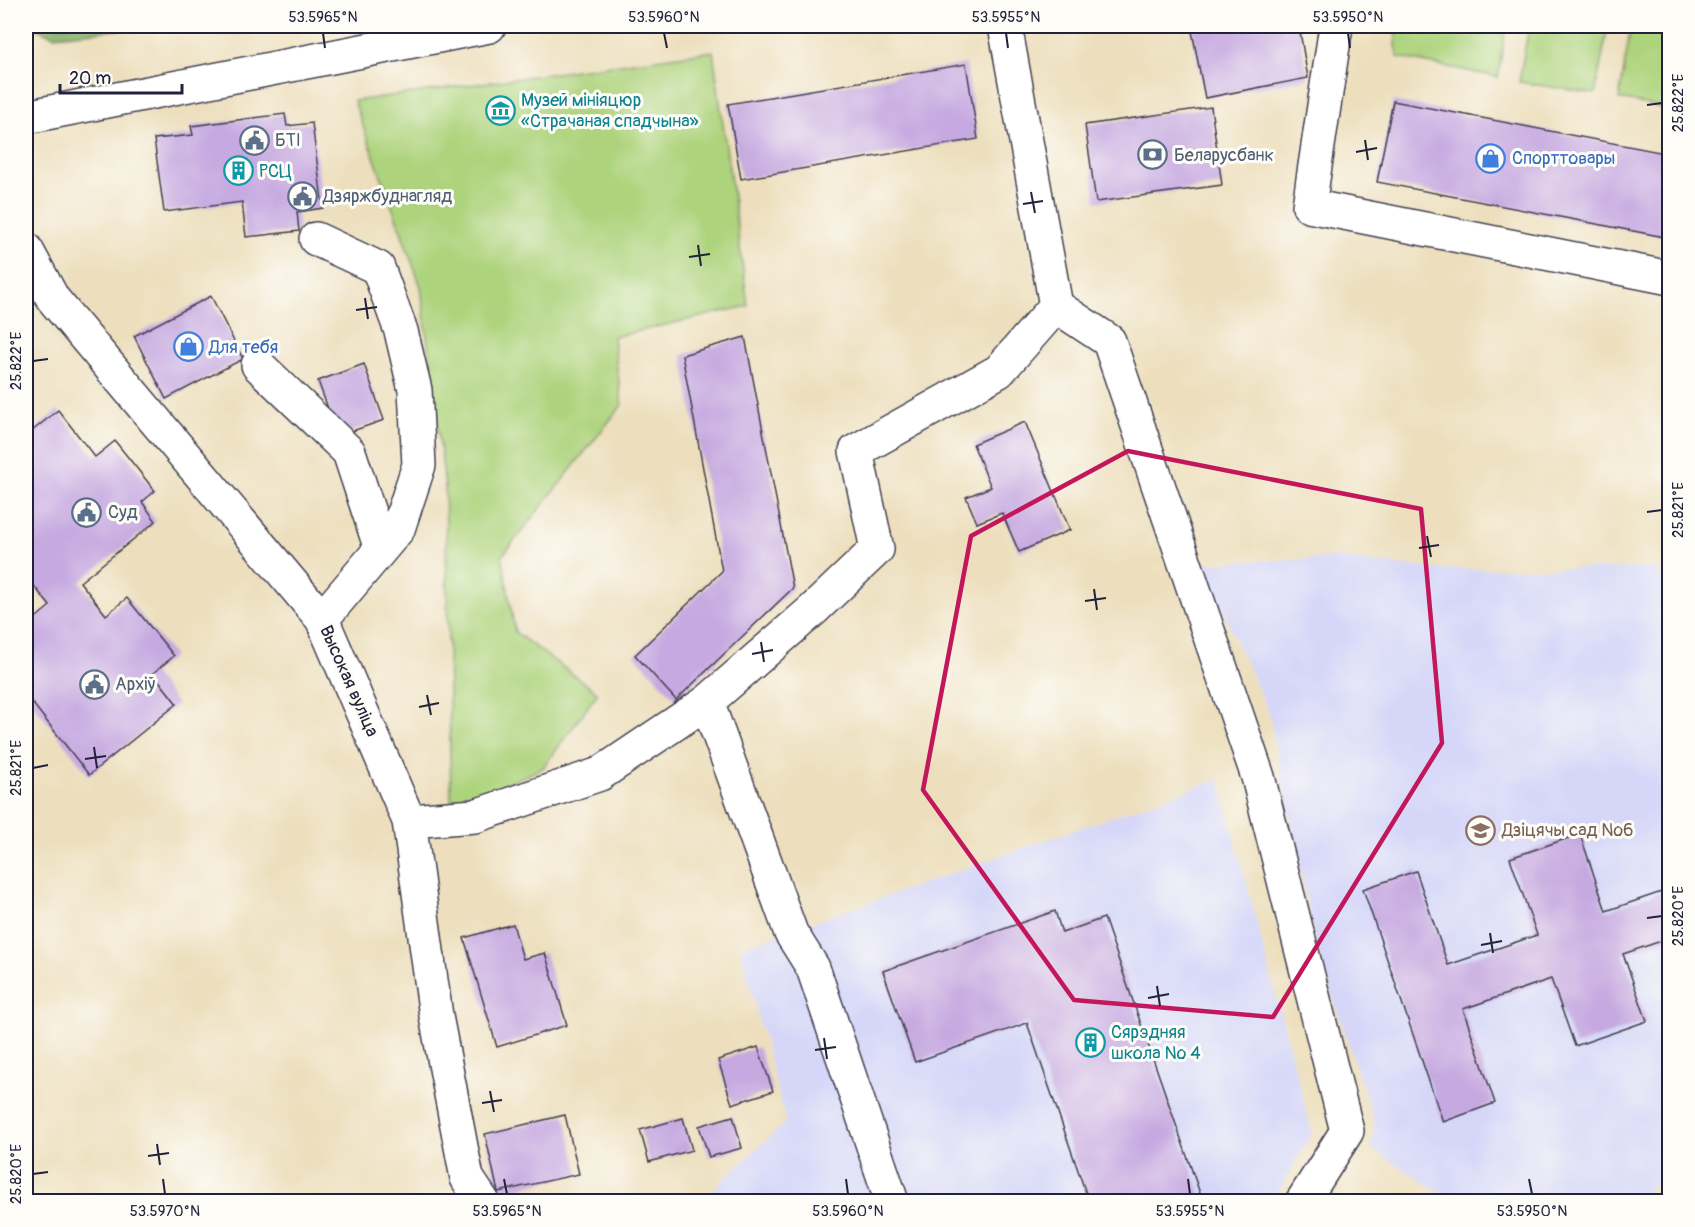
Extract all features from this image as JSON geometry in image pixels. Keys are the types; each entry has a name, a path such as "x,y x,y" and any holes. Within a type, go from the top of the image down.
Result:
{"street":[{"path":"26,117 489,26"},
{"path":"1005,26 1056,306 1110,341 1258,777 1347,1131 1302,1202"},
{"path":"1336,26 1310,206 1670,278"},
{"path":"316,239 378,268 401,331 416,390 419,465 398,529 322,619"},
{"name":"Высокая вуліца","path":"26,249 53,300 322,619 409,821 436,1016 458,1132 467,1178 483,1202"},
{"path":"409,821 475,816 600,774 707,702 814,609 877,549 856,451 999,371 1056,306"},
{"path":"258,365 350,452 381,549"},
{"path":"707,702 791,933 813,968 892,1202"}],"highlighted area":[{"path":"1128,451 1421,509 1442,743 1273,1017 1074,1000 923,790 971,536"}],"shaded area":[{"name":"Дзіцячы сад №6","path":"1336,558 1433,569 1657,568 1670,595 1670,1166 1638,1201 1453,1201 1371,1148 1375,1124 1316,947 1269,713 1201,563"},
{"path":"1219,779 1312,1133 1273,1201 699,1202 786,1122 740,948"}],"green space":[{"path":"29,26 157,26 54,36"},
{"path":"1395,26 1506,26 1498,77 1397,57"},
{"path":"1529,26 1608,26 1595,94 1519,82"},
{"path":"1631,26 1669,26 1669,109 1619,99"},
{"path":"713,51 748,306 613,337 622,405 502,556 515,632 598,693 543,768 474,798 451,801 445,486 421,287 354,101"}],"building":[{"path":"1191,26 1299,26 1308,78 1205,98"},
{"path":"966,64 978,139 741,179 728,104"},
{"path":"1393,101 1670,154 1670,238 1377,182"},
{"name":"Беларусбанк","path":"1211,107 1222,185 1096,202 1085,125"},
{"name":"РСЦ","path":"285,114 287,126 312,123 323,208 297,212 299,231 246,237 242,202 164,212 154,139 193,135 191,126"},
{"name":"Для тебя","path":"211,296 243,359 166,399 134,336"},
{"path":"745,337 793,588 676,700 635,655 722,571 682,355"},
{"path":"364,364 384,420 338,436 318,381"},
{"path":"58,410 95,457 115,441 155,491 142,502 156,521 80,582 106,615 127,598 174,656 153,673 177,704 89,775 26,695 26,626 50,606 26,576 26,436"},
{"path":"1025,422 1070,530 1019,552 1002,513 977,523 966,497 991,487 973,444"},
{"path":"1580,834 1606,911 1670,889 1670,938 1623,954 1647,1021 1575,1046 1551,979 1463,1009 1495,1103 1443,1122 1363,889 1416,871 1448,965 1537,935 1510,858"},
{"name":"Сярэдняя школа № 4","path":"1055,911 1062,933 1104,918 1203,1202 1089,1202 1027,1023 915,1062 883,971"},
{"path":"513,924 523,959 545,953 567,1025 497,1047 464,938"},
{"path":"758,1047 773,1091 732,1104 718,1060"},
{"path":"565,1115 579,1174 498,1192 485,1134"},
{"path":"733,1116 742,1148 709,1157 699,1126"},
{"path":"683,1118 692,1150 649,1162 640,1130"}],"place":[{"name":"Музей мініяцюр «Страчаная спадчына»","path":"500,110"},
{"name":"БТІ","path":"254,140"},
{"name":"Беларусбанк","path":"1153,155"},
{"name":"Спорттовары","path":"1491,158"},
{"name":"РСЦ","path":"238,171"},
{"name":"Дзяржбуднагляд","path":"302,196"},
{"name":"Для тебя","path":"188,347"},
{"name":"Суд","path":"87,512"},
{"name":"Архіў","path":"94,684"},
{"name":"Дзіцячы сад №6","path":"1481,830"},
{"name":"Сярэдняя школа № 4","path":"1090,1042"}]}
